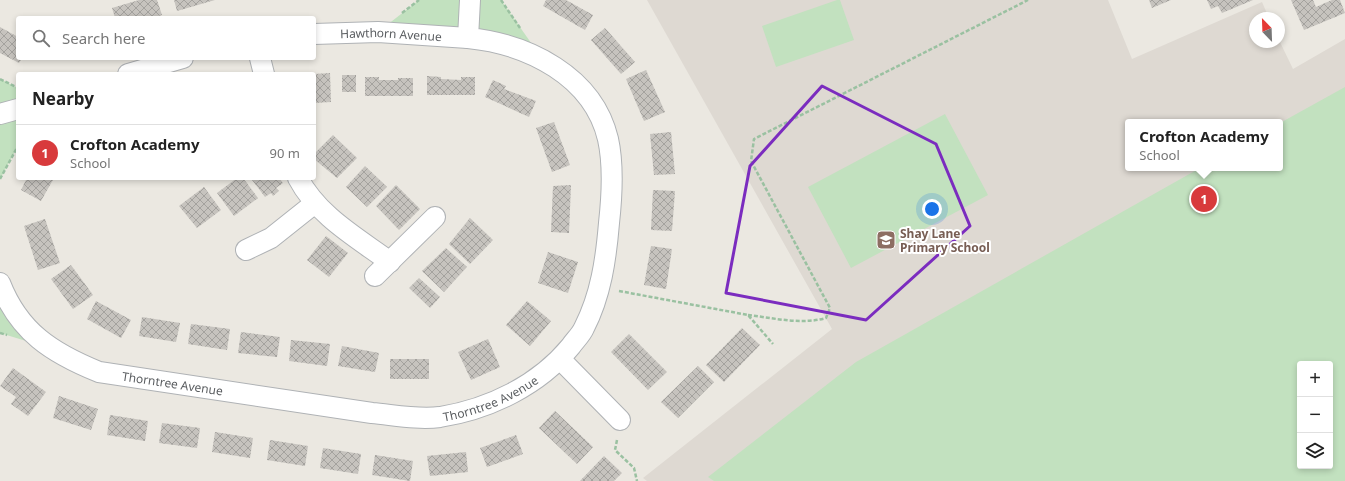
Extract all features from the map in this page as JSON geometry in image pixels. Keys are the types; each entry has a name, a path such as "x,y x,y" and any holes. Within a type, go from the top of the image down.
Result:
{"street":[{"path":"468,38 470,0"},
{"name":"Hawthorn Avenue","path":"316,34 378,32 468,38"},
{"name":"Thorntree Avenue","path":"1,287 14,312 30,332 50,348 73,362 99,372 372,413 412,417 439,417 465,412 517,392 560,359 583,330 593,310 600,288 605,263 612,183 608,138 599,116 580,87 568,76 543,60 517,48 490,40 468,38"},
{"path":"135,72 176,60"},
{"path":"260,60 264,72"},
{"path":"0,114 16,110"},
{"path":"299,180 315,203 332,221 390,262"},
{"path":"246,250 271,238 315,203"},
{"path":"375,276 435,217"},
{"path":"560,359 620,420"}],"path":[{"path":"600,288 748,315 801,322 815,321 826,318 830,308 750,161 754,139 1028,0"},
{"path":"0,79 16,87"},
{"path":"0,179 16,150"},
{"path":"748,315 773,344"},
{"path":"620,420 615,450 634,468 637,481"}],"highlighted area":[{"path":"822,86 936,144 970,226 866,320 726,293 750,166"}],"shaded area":[{"path":"647,0 1108,0 1132,59 1262,2 1266,12 1249,12 1249,48 1283,48 1293,69 1345,39 1345,481 647,481 643,478 832,329"}],"green space":[{"path":"419,0 501,0 543,60 378,32"},
{"path":"840,0 854,40 776,67 762,26"},
{"path":"0,79 16,87 16,150 0,179"},
{"path":"1345,87 1345,481 714,481 708,477 856,362 1195,171 1283,171 1283,121"},
{"path":"945,114 988,195 851,268 808,187"},
{"path":"0,283 49,348 0,333"}],"building":[{"path":"139,0 157,0 162,15 114,16 112,8"},
{"path":"174,0 215,0 177,11"},
{"path":"546,0 566,0 593,15 585,30 543,6"},
{"path":"1149,0 1171,0 1152,8"},
{"path":"1207,0 1253,0 1222,13 1218,6 1211,9"},
{"path":"1291,0 1313,0 1316,7 1332,0 1340,0 1345,13 1304,30"},
{"path":"0,27 16,36 16,60 21,60 19,63 0,53"},
{"path":"605,28 635,62 621,74 591,40"},
{"path":"646,70 665,112 644,121 626,79"},
{"path":"330,73 331,102 316,103 316,74"},
{"path":"342,75 356,75 356,92 342,92"},
{"path":"427,76 441,77 441,79 461,80 461,77 475,77 475,95 427,95"},
{"path":"365,77 379,77 379,80 413,78 413,96 365,96"},
{"path":"493,80 506,86 504,89 536,101 529,117 485,97"},
{"path":"554,122 570,165 552,172 536,128"},
{"path":"671,132 675,174 654,175 650,134"},
{"path":"333,135 357,158 337,178 316,161 316,152"},
{"path":"365,166 387,187 367,207 346,187"},
{"path":"26,180 53,180 41,201 21,190"},
{"path":"234,180 244,180 258,198 234,216 217,193"},
{"path":"252,180 281,180 283,183 276,188 279,191 273,196 271,193 265,197"},
{"path":"396,185 420,209 399,230 376,206"},
{"path":"571,185 569,233 551,232 553,186"},
{"path":"204,187 221,210 197,228 179,206"},
{"path":"653,190 675,191 672,231 651,230"},
{"path":"470,218 493,240 470,264 449,244"},
{"path":"45,219 60,263 38,270 24,226"},
{"path":"326,236 348,253 329,277 307,260"},
{"path":"651,246 672,249 666,289 644,285"},
{"path":"446,248 467,267 444,292 422,271"},
{"path":"548,252 578,262 568,293 538,283"},
{"path":"71,265 93,295 73,309 51,279"},
{"path":"419,278 440,297 430,308 409,288"},
{"path":"96,301 131,320 121,338 87,319"},
{"path":"527,301 551,321 530,346 506,325"},
{"path":"142,317 180,323 176,342 139,336"},
{"path":"191,324 230,329 227,350 188,344"},
{"path":"742,328 760,345 724,382 706,365"},
{"path":"241,332 280,337 277,357 238,353"},
{"path":"629,334 667,372 648,390 611,352"},
{"path":"488,339 500,367 471,380 458,352"},
{"path":"291,340 330,344 327,366 289,361"},
{"path":"342,346 379,353 375,372 338,366"},
{"path":"390,359 429,359 429,379 390,379"},
{"path":"698,366 714,382 678,418 661,402"},
{"path":"13,368 46,392 28,416 11,404 16,397 0,386"},
{"path":"59,396 98,409 91,430 53,418"},
{"path":"555,411 593,447 577,464 539,428"},
{"path":"110,415 148,421 145,441 107,435"},
{"path":"162,423 200,428 197,448 159,443"},
{"path":"215,432 253,438 250,458 212,452"},
{"path":"516,435 523,454 487,467 480,448"},
{"path":"270,440 308,446 305,466 267,460"},
{"path":"323,448 361,454 358,474 320,468"},
{"path":"466,452 468,472 430,476 427,456"},
{"path":"375,455 413,461 410,481 372,475"},
{"path":"604,456 622,473 614,481 580,481"}],"place":[{"name":"Crofton Academy","path":"1204,199"},
{"name":"Shay Lane Primary School","path":"886,240"}]}
